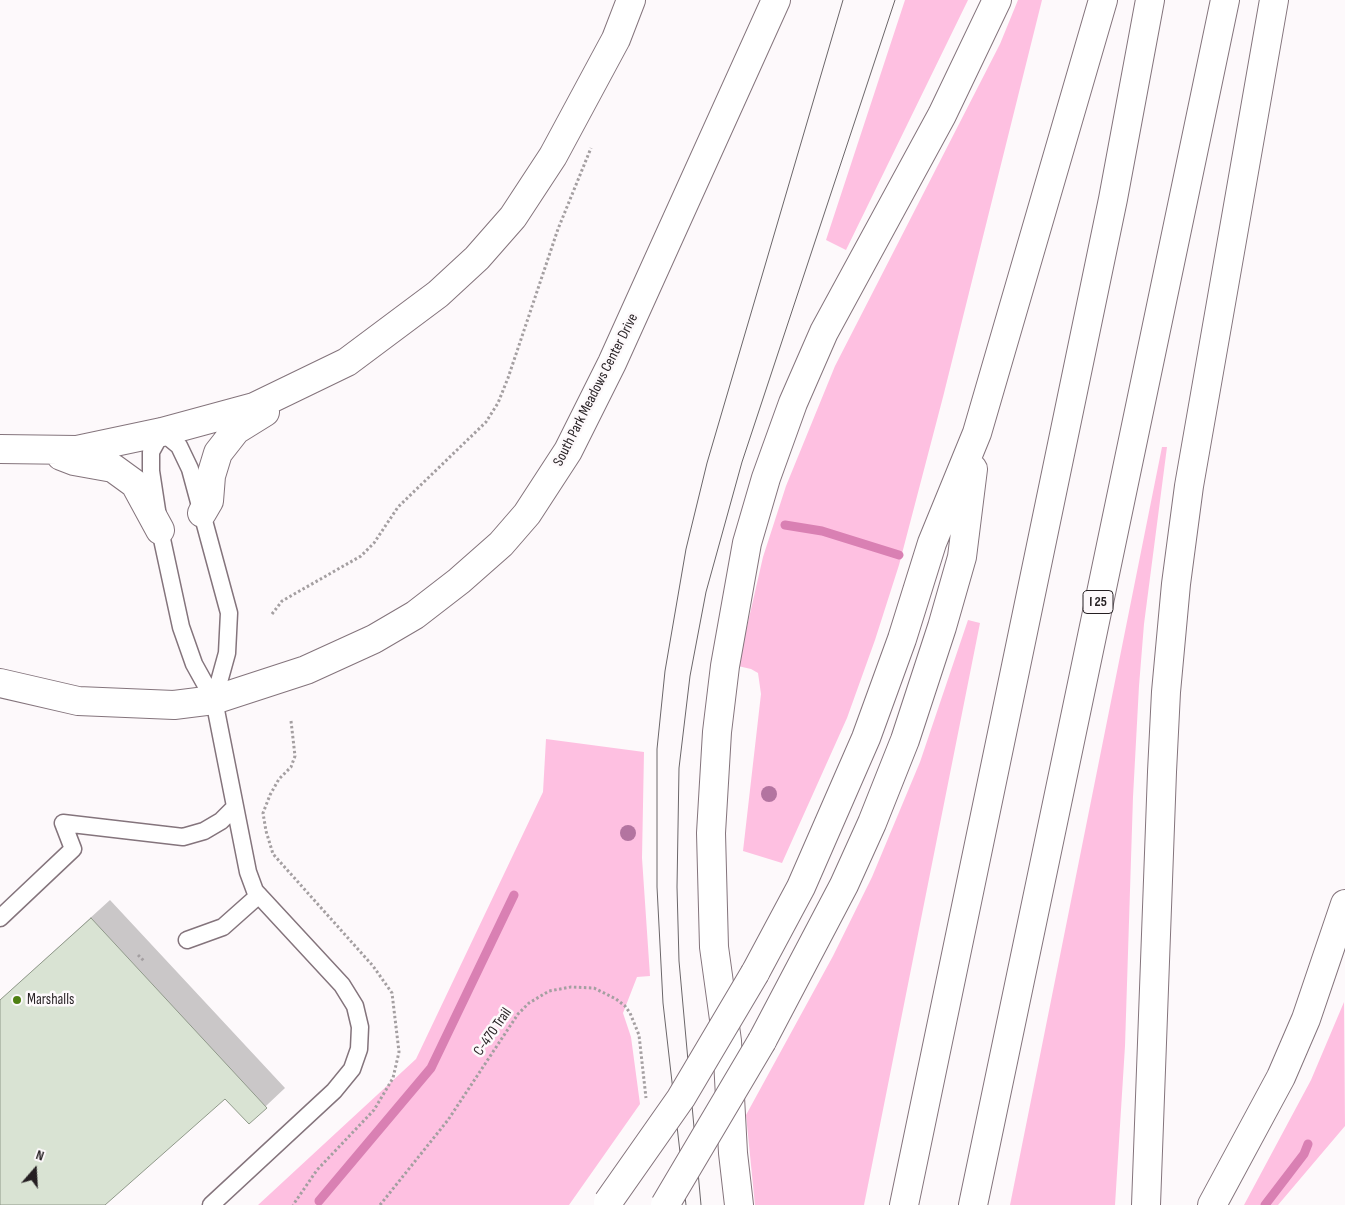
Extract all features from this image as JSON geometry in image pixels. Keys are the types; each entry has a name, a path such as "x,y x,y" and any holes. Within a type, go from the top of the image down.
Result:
{"main road":[{"path":"0,448 77,450 162,432 254,407 347,362 438,294 478,258 513,217 553,156 616,39 632,0"},
{"name":"South Park Meadows Center Drive","path":"0,683 78,701 174,705 214,700 306,670 382,634 415,615 459,581 501,544 527,514 568,451 612,363 776,0"},
{"path":"739,1205 733,1153 727,1041 714,946 711,842 717,732 725,666 747,543 766,478 792,403 824,332 942,115 997,0"},
{"path":"607,1204 681,1098 755,973 801,887 866,738 902,639 932,543 978,433 1103,0"},
{"path":"904,1205 1109,219 1150,0"},
{"name":"I 25","path":"973,1205 1225,0"},
{"path":"1146,1205 1162,763 1176,584 1189,486 1274,0"},
{"path":"202,512 209,501 211,476 218,454 236,430 272,408 283,393"},
{"path":"666,1205 762,1041 844,884 872,823 905,740 942,627 962,557 978,433"},
{"path":"44,449 74,461 113,468 135,484 160,530"},
{"path":"1212,1205 1280,1077 1306,1019 1345,904"}],"lane":[{"path":"211,1205 334,1091 352,1069 359,1049 360,1027 354,1006 342,985 259,895 248,872 214,700 194,664 181,627 160,530 151,471 151,452 162,432 179,446 190,469 229,613 227,653 214,700"},
{"path":"0,918 73,849 63,823 183,837 204,831 221,821 235,807"},
{"path":"186,940 223,927 259,895"}],"path":[{"path":"272,614 282,601 361,556 374,543 398,507 486,422 498,403 508,378 558,229 592,146"},
{"path":"138,956 144,961"},
{"name":"C-470 Trail","path":"380,1205 448,1120 510,1025 529,1003 540,995 558,988 580,987 594,988 616,999 630,1014 636,1024 643,1061"}],"shaded area":[{"path":"905,0 968,0 846,250 826,240"},
{"path":"1018,0 1042,0 899,565 847,718 782,863 743,851 761,694 758,673 738,666 763,557 786,486 835,366 1000,44"},
{"path":"1162,447 1167,447 1144,624 1139,686 1133,797 1125,1046 1115,1205 1010,1205"},
{"path":"968,620 980,623 864,1205 755,1205 746,1115 833,956 872,877 920,762"},
{"path":"546,739 644,752 642,858 650,976 637,977 623,1013 631,1037 640,1104 569,1205 258,1205 416,1059 543,792"},
{"path":"1344,1002 1345,1126 1278,1205 1244,1205 1311,1080"}],"building":[{"path":"91,918 267,1108 249,1124 225,1099 105,1205 0,1205 0,1000"}],"waterway":[{"path":"785,525 822,531 899,555"},
{"path":"319,1201 431,1068 514,895"},
{"path":"1265,1205 1304,1154 1308,1144"}],"tram line":[{"path":"686,1205 663,1003 657,887 657,749 665,671 686,549 707,463 843,0"},
{"path":"701,1205 679,961 677,887 679,768 690,676 706,592 742,462 895,0"}],"place":[{"name":"Marshalls","path":"17,1000"}]}
